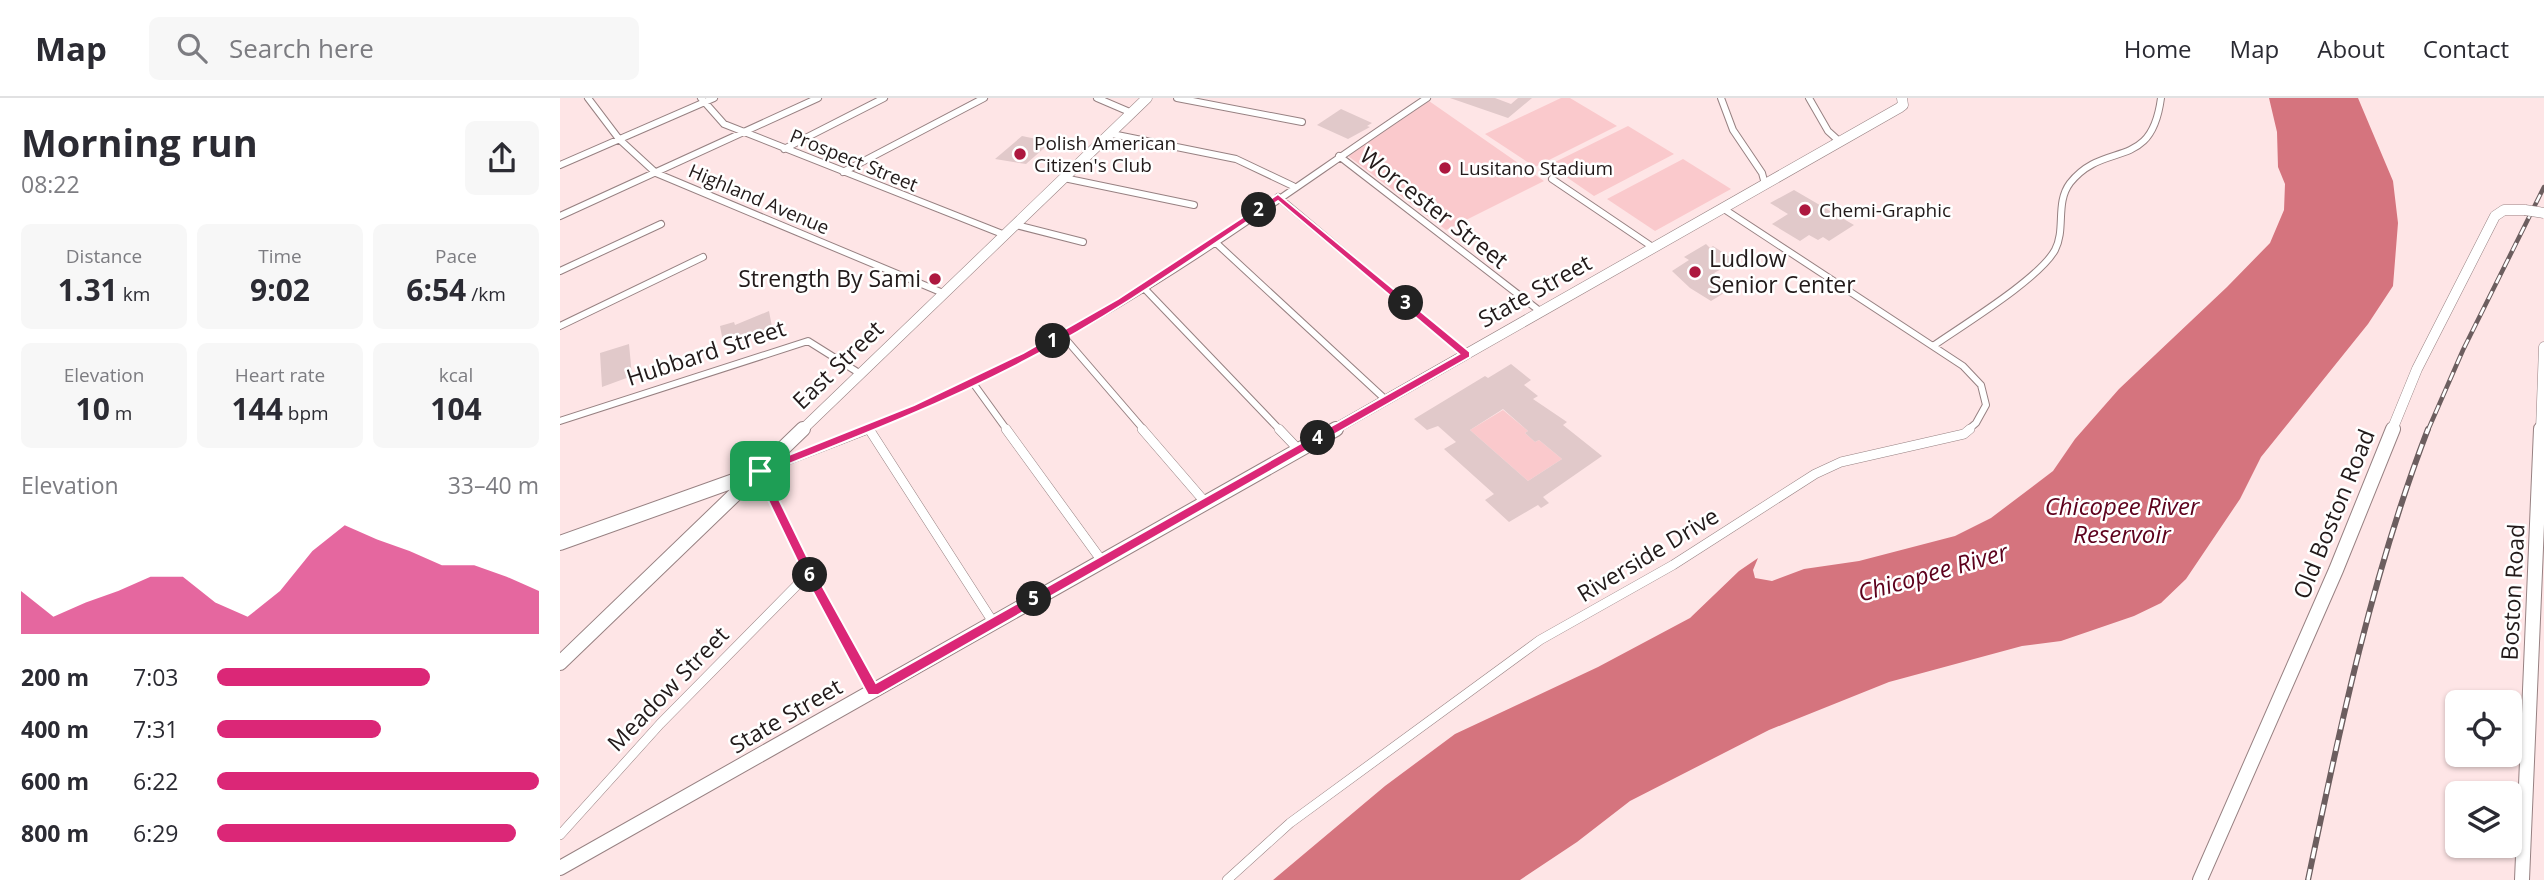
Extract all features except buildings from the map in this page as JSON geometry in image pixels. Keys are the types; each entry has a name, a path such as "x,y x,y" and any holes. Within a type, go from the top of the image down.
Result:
{"street":[{"name":"Highland Avenue","path":"588,98 619,140 639,162 656,173 943,293"},
{"path":"560,165 703,100 714,98"},
{"path":"560,216 818,98"},
{"path":"784,149 884,98"},
{"path":"843,172 984,98"},
{"path":"1097,98 1132,113"},
{"name":"East Street","path":"560,663 1147,98"},
{"path":"1177,98 1302,122"},
{"path":"560,543 760,471 973,383 1063,335 1143,287 1427,98"},
{"path":"1721,98 1733,130 1762,173 1765,184"},
{"path":"1810,98 1828,131 1839,141"},
{"name":"State Street","path":"560,868 1724,209 1899,108 1903,104 1902,98"},
{"path":"1933,346 2038,271 2049,260 2059,238 2059,209 2068,187 2085,170 2139,147 2150,138 2160,121 2161,98"},
{"name":"Prospect Street","path":"703,100 724,124 743,133 1005,235"},
{"path":"1112,134 1236,159 1293,186"},
{"name":"Worcester Street","path":"1339,156 1541,312"},
{"path":"1064,178 1195,205"},
{"path":"1552,179 1654,248"},
{"path":"1278,197 1466,355"},
{"name":"Riverside Drive","path":"1227,880 1290,822 1540,640 1673,565 1824,470 1841,462 1964,433 1976,423 1986,405 1981,385 1963,366 1724,209"},
{"name":"Old Boston Road","path":"2200,880 2336,570 2406,394 2445,310 2495,216 2504,210 2544,214"},
{"path":"560,271 661,224"},
{"path":"1016,225 1083,242"},
{"path":"1214,241 1385,400"},
{"path":"560,326 703,257"},
{"path":"1143,287 1298,449"},
{"path":"1063,335 1205,502"},
{"name":"Hubbard Street","path":"560,421 808,341 859,373"},
{"name":"Boston Road","path":"2522,880 2544,347"},
{"path":"973,383 1102,561"},
{"path":"869,428 993,622"},
{"path":"760,471 809,573 873,691"},
{"name":"Meadow Street","path":"560,835 660,724 809,573"}],"shaded area":[{"path":"1561,98 1570,98 1617,126 1535,167 1485,134"},
{"name":"Lusitano Stadium","path":"1429,101 1544,181 1446,230 1348,156"},
{"path":"1628,126 1674,154 1594,196 1549,165"},
{"path":"1683,159 1731,189 1655,231 1607,199"},
{"path":"1503,410 1528,431 1525,433 1535,442 1539,440 1562,459 1528,481 1470,430"}],"water":[{"name":"Chicopee River Reservoir","path":"2269,98 2358,98 2393,181 2398,223 2393,286 2368,324 2261,457 2240,499 2186,579 2161,603 2134,616 2061,641 2022,646 1889,682 1769,730 1630,801 1577,842 1520,880 1273,880 1385,786 1455,734 1598,667 1690,618 1739,571 1758,558 1753,570 1755,578 1772,581 1804,569 1859,561 1955,536 1991,518 2053,471 2075,439 2119,389 2270,243 2284,210 2285,184 2278,167 2277,132"}],"railway":[{"path":"2428,430 2463,350 2544,187"},
{"path":"2308,880 2345,708 2374,595 2390,539 2428,429"}],"place":[{"name":"Polish American Citizen's Club","path":"1020,154"},
{"name":"Lusitano Stadium","path":"1445,168"},
{"name":"Chemi-Graphic","path":"1805,210"},
{"name":"Ludlow Senior Center","path":"1695,272"},
{"name":"Strength By Sami","path":"935,279"}],"route":[{"path":"1278,197 1466,355 873,691 836,626 760,471 821,449 918,408 1027,356 1122,301 1278,197"}],"water label":[{"name":"Chicopee River","path":"1933,573"}]}
